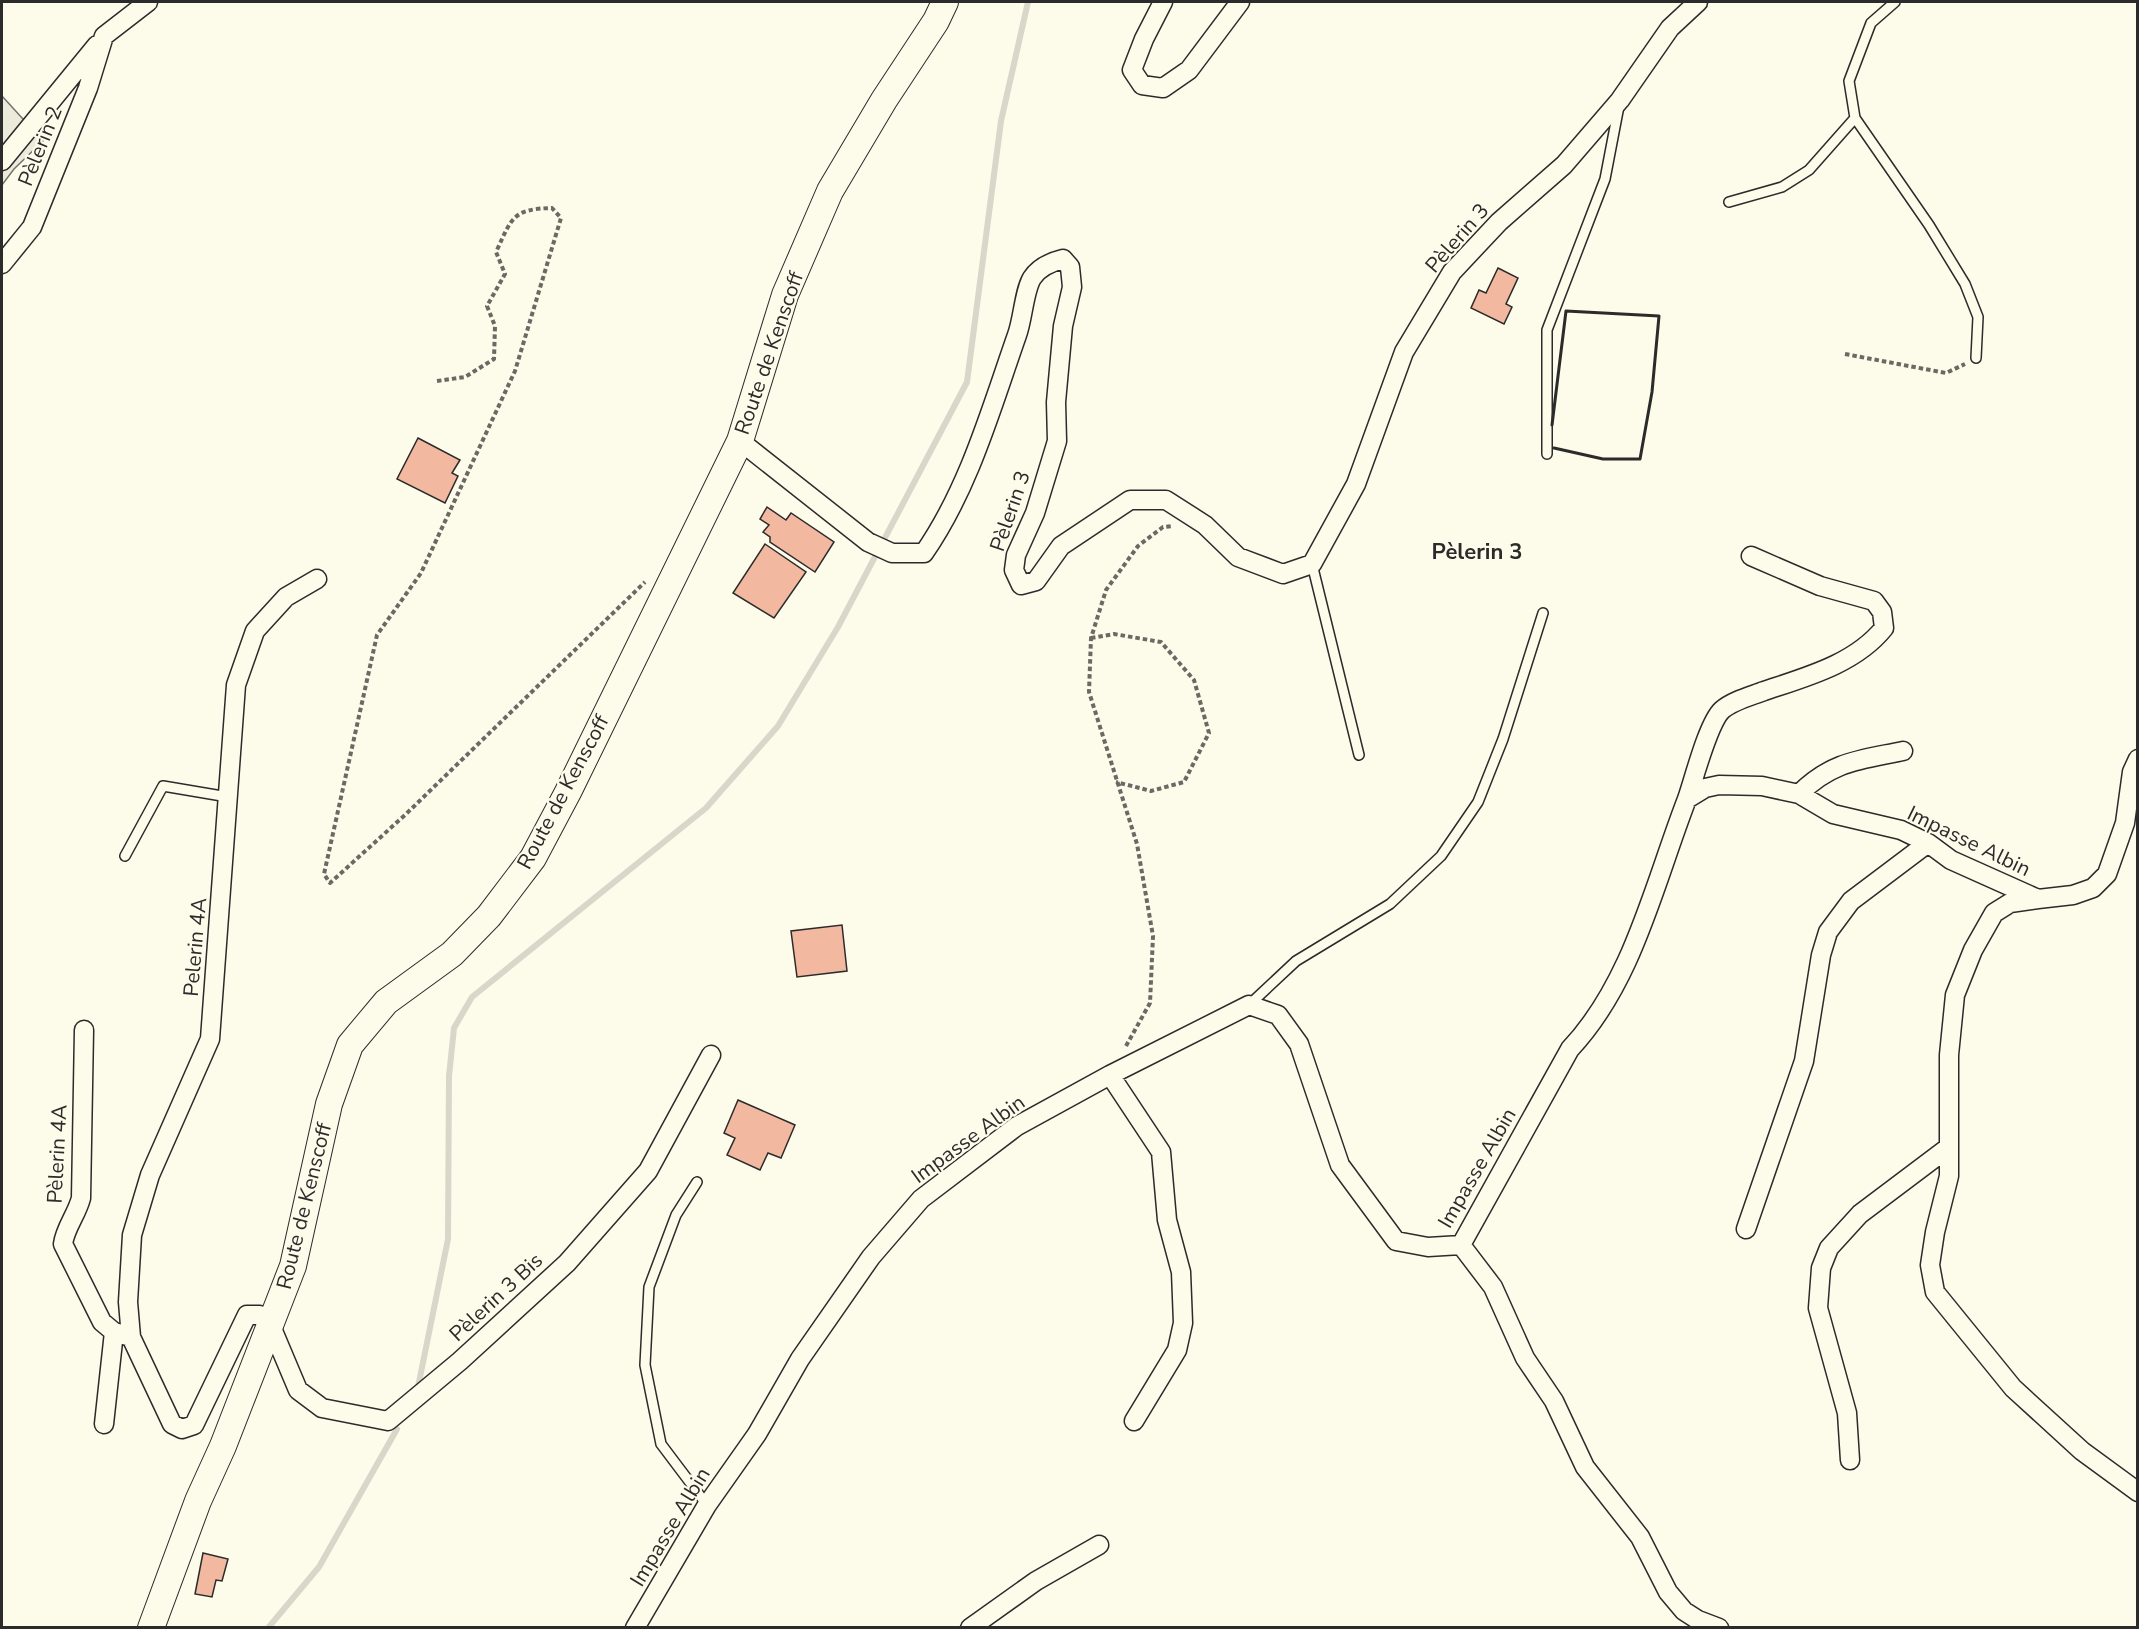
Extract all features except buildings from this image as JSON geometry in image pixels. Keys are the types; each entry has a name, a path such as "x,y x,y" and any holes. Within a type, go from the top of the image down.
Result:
{"main road":[{"name":"Route de Kenscoff","path":"151,1628 198,1501 272,1326 293,1266 329,1104 350,1045 386,1002 452,954 489,916 533,858 568,792 740,441 785,295 830,191 884,100 936,21 945,2"}],"street":[{"name":"Pèlerin 2","path":"2,162 104,36 148,2"},
{"path":"1163,2 1144,39 1132,70 1142,86 1163,88 1190,70 1240,2"},
{"name":"Pèlerin 3","path":"740,441 868,542 892,553 924,553 947,520 988,419 1021,325 1032,278 1049,262 1062,260 1070,267 1072,287 1063,326 1056,402 1057,441 1035,513 1016,555 1014,570 1021,585 1036,581 1061,546 1130,500 1166,500 1205,525 1238,557 1283,574 1312,564 1356,484 1404,352 1452,272 1499,222 1564,165 1620,100 1670,28 1698,2"},
{"name":"Pèlerin 2","path":"2,264 32,227 88,88 104,36"},
{"path":"1687,799 1713,724 1722,710 1747,697 1832,667 1875,639 1884,628 1882,612 1874,601 1820,586 1751,556"},
{"name":"Pelerin 4A","path":"123,1335 128,1302 132,1235 150,1175 210,1039 236,685 255,631 286,597 317,579"},
{"path":"1799,794 1816,777 1844,764 1903,751"},
{"name":"Impasse Albin","path":"634,1628 707,1505 757,1434 806,1350 871,1257 921,1199 1017,1126 1110,1075 1249,1005 1278,1015 1299,1044 1340,1165 1396,1241 1428,1248 1461,1245 1570,1049 1592,1026 1615,986 1641,926 1687,799 1705,788 1719,785 1762,786 1799,794 1833,814 1901,830 1928,843 1951,860 2038,899 2083,892 2093,888 2107,874 2125,823 2132,772 2138,759"},
{"path":"1746,1229 1804,1061 1821,955 1828,932 1851,901 1928,843"},
{"path":"2038,899 2010,903 1994,913 1973,950 1955,995 1949,1055 1949,1176 1935,1232 1930,1265 1935,1292 2013,1388 2082,1451 2138,1492"},
{"name":"Pèlerin 4A","path":"84,1030 81,1198 77,1214 64,1236 63,1244 102,1322 123,1335 172,1424 188,1429 194,1425 247,1315 260,1315 272,1326"},
{"name":"Pèlerin 3 Bis","path":"272,1326 298,1390 322,1408 388,1420 460,1361 567,1263 648,1171 711,1055"},
{"path":"1110,1075 1161,1152 1167,1220 1181,1272 1183,1323 1177,1350 1134,1422"},
{"path":"1850,1460 1847,1413 1818,1308 1821,1268 1829,1248 1860,1214 1949,1147"},
{"path":"1461,1245 1493,1287 1525,1358 1554,1401 1585,1467 1640,1537 1668,1592 1684,1611 1698,1620 1719,1628"},
{"path":"104,1424 123,1335"},
{"path":"970,1628 1036,1581 1100,1545"}],"lane":[{"path":"1895,2 1871,23 1849,81 1855,118 1929,225 1965,284 1978,317 1976,358"},
{"path":"1547,454 1547,330 1605,179 1620,100"},
{"path":"1729,202 1782,187 1809,170 1855,118"},
{"path":"1312,564 1359,755"},
{"path":"1249,1005 1296,961 1390,904 1441,856 1478,802 1503,739 1543,613"},
{"path":"125,856 163,786 228,797"},
{"path":"697,1182 676,1215 649,1287 645,1365 661,1444 707,1505"}],"path":[{"path":"437,381 465,377 494,358 495,326 487,306 505,274 496,252 511,222 523,210 552,208 561,218 515,371 421,573 377,635 324,874 330,882 405,815 649,578"},
{"path":"1845,354 1946,373 1976,358"},
{"path":"1110,1075 1150,1003 1153,936 1137,844 1089,692 1091,638 1106,590 1138,546 1163,527 1205,525"},
{"path":"1091,638 1114,633 1161,642 1194,680 1209,733 1184,782 1151,791 1116,782"}],"shaded area":[{"path":"2,96 43,141 14,169 2,185"}],"waterway":[{"path":"417,1392 448,1239 449,1076 454,1028 472,997 706,808 778,726 838,627 967,382 1001,121 1028,2"},
{"path":"268,1628 319,1567 397,1429"}],"wall":[{"path":"1552,425 1566,311 1659,316 1652,392 1640,459 1603,459 1554,448"}],"district":[{"name":"Pèlerin 3","path":"1477,552"}]}
